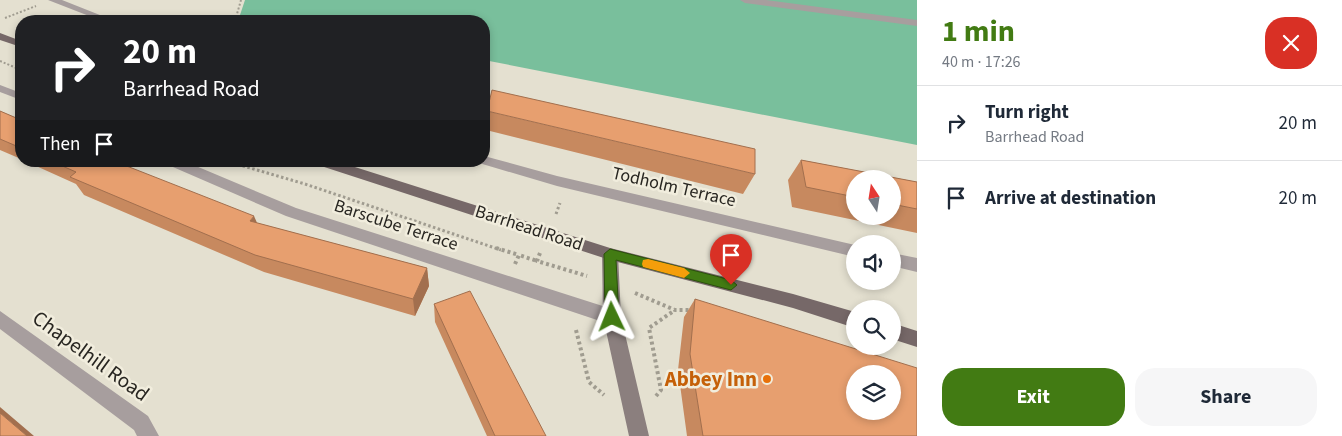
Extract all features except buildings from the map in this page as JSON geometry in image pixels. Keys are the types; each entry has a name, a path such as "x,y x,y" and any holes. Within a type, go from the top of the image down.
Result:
{"main road":[{"path":"0,36 15,42"},
{"name":"Barrhead Road","path":"339,167 610,254 793,301 846,317"},
{"path":"901,334 917,339"}],"street":[{"path":"53,0 94,15"},
{"path":"745,0 917,23"},
{"path":"0,88 15,94"},
{"name":"Todholm Terrace","path":"490,162 566,183 846,248"},
{"name":"Barscube Terrace","path":"186,167 291,212 612,317"},
{"path":"610,254 612,317 637,429"},
{"path":"901,261 917,265"},
{"name":"Chapelhill Road","path":"0,319 141,423 149,436"}],"path":[{"path":"237,15 241,0"},
{"path":"4,19 43,3"},
{"path":"0,61 15,67"},
{"path":"249,167 289,178 480,244 537,261"},
{"path":"507,283 519,255"},
{"path":"571,323 576,329 589,382 637,429 661,390 649,328 675,310"}],"green space":[{"path":"245,0 917,0 917,145 490,61 490,15 240,15"}],"slow traffic":[{"path":"648,264 684,273"}],"place":[{"name":"Abbey Inn","path":"767,379"}],"route":[{"path":"612,317 610,254 731,285"}]}
